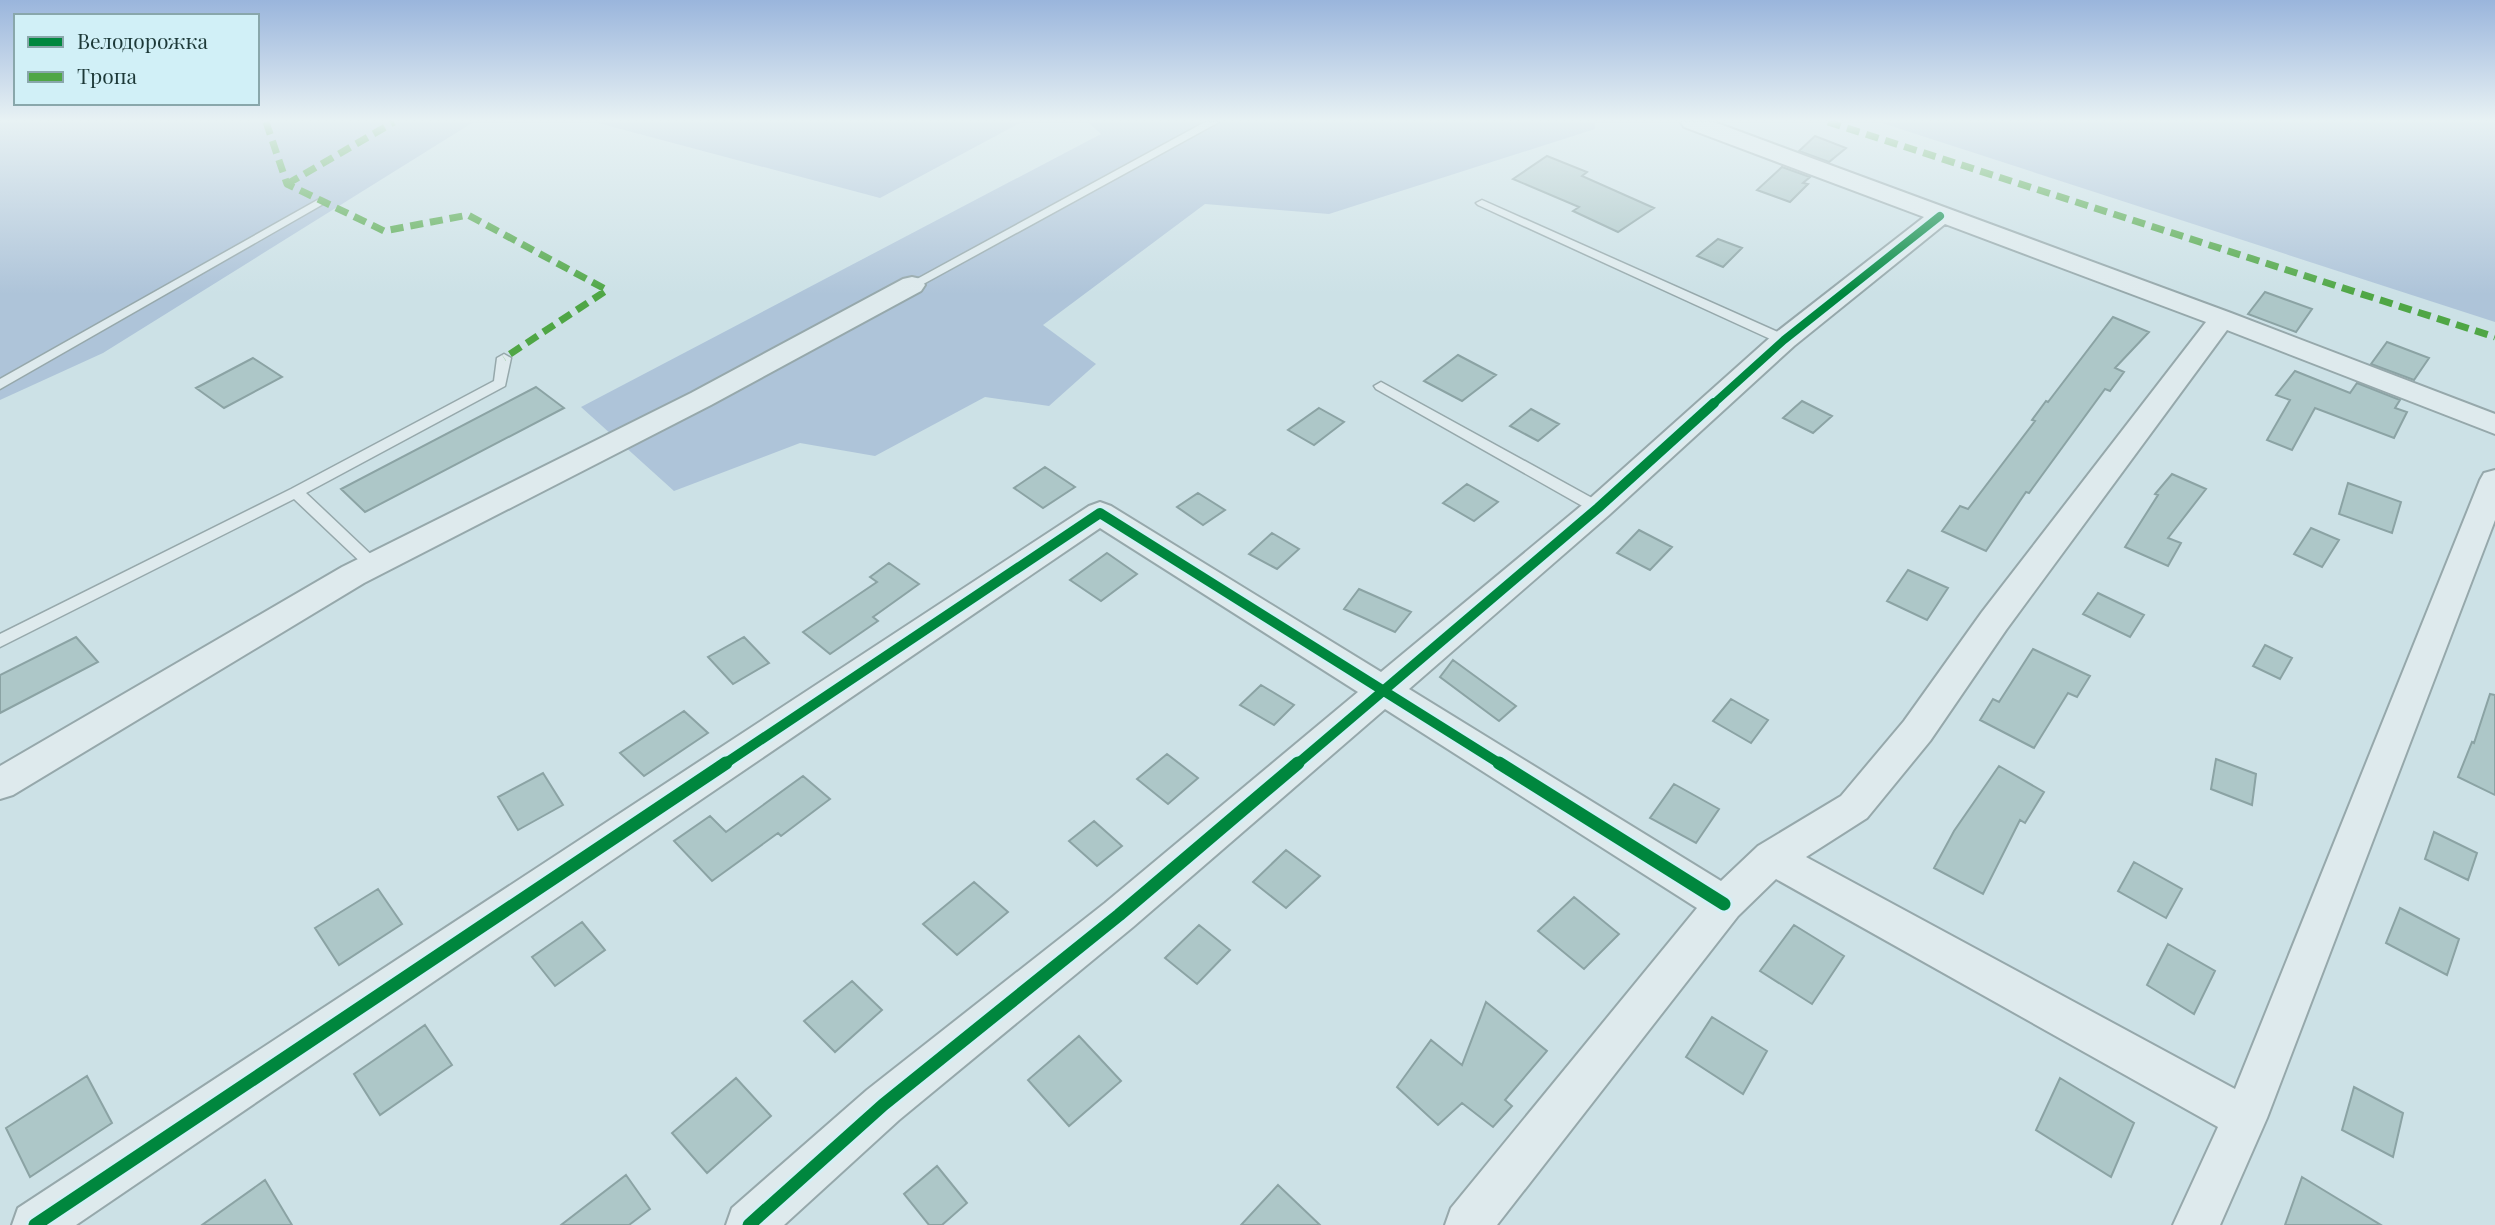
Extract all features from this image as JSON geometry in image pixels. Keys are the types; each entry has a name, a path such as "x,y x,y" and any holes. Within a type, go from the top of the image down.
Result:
{"street":[{"path":"1843,179 2222,319 2495,425"},
{"path":"749,1225 883,1105 1119,915 1384,691 1598,508 1784,340 1940,216"},
{"path":"0,784 373,565 701,399 912,285"},
{"path":"1468,1225 1724,904 1772,858 1854,807 1916,731 1994,621 2222,319"},
{"path":"2196,1225 2245,1118 2495,480"},
{"path":"35,1225 1100,513 1724,904"},
{"path":"1772,858 2245,1118"}],"lane":[{"path":"912,285 1108,179"},
{"path":"0,385 321,201"},
{"path":"1482,203 1784,340"},
{"path":"0,641 296,492 500,383 504,358"},
{"path":"1381,386 1598,508"},
{"path":"296,492 373,565"}],"shaded area":[{"path":"0,179 382,179 103,353 0,400"},
{"path":"809,179 915,179 880,198"},
{"path":"1015,179 1438,179 1329,214 1205,204 1043,325 1096,364 1049,406 985,397 875,456 800,443 674,491 581,407"},
{"path":"2055,179 2495,179 2495,322"}],"building":[{"path":"1513,179 1589,179 1654,208 1618,232 1573,211 1579,207"},
{"path":"1769,179 1807,179 1803,183 1808,184 1790,202 1757,190"},
{"path":"1718,239 1742,248 1723,267 1697,256"},
{"path":"2265,292 2312,309 2296,332 2248,314"},
{"path":"2113,317 2149,332 2115,368 2124,372 2110,391 2105,389 2029,493 2026,492 1986,551 1942,531 1960,506 1968,509 2035,421 2032,420 2046,401 2048,402"},
{"path":"2387,342 2429,358 2414,380 2371,364"},
{"path":"1458,355 1496,375 1462,401 1424,381"},
{"path":"253,358 282,377 224,408 196,388"},
{"path":"2295,371 2350,393 2357,383 2400,400 2395,408 2407,412 2394,438 2315,408 2292,450 2267,440 2290,400 2276,395"},
{"path":"536,387 564,408 365,512 341,489"},
{"path":"1802,401 1832,416 1813,433 1783,418"},
{"path":"1319,408 1344,422 1314,445 1288,430"},
{"path":"1531,409 1559,424 1538,441 1510,426"},
{"path":"1045,467 1075,487 1043,508 1014,488"},
{"path":"2172,474 2206,489 2168,538 2181,543 2168,566 2125,547 2158,495 2155,494"},
{"path":"2348,483 2401,502 2392,533 2339,514"},
{"path":"1467,484 1498,502 1474,521 1443,503"},
{"path":"1198,493 1225,510 1203,525 1177,507"},
{"path":"2311,528 2339,540 2322,567 2294,554"},
{"path":"1639,530 1672,547 1650,570 1617,553"},
{"path":"1272,533 1299,549 1277,569 1249,554"},
{"path":"1107,553 1137,574 1101,601 1070,580"},
{"path":"889,563 919,584 873,617 878,621 830,654 803,632 877,582 870,577"},
{"path":"1908,570 1948,588 1927,620 1887,601"},
{"path":"1359,589 1411,612 1395,632 1344,609"},
{"path":"2098,593 2144,615 2130,637 2083,614"},
{"path":"76,637 98,662 0,713 0,675"},
{"path":"744,637 769,663 733,684 708,657"},
{"path":"2265,645 2292,658 2280,679 2253,666"},
{"path":"2033,649 2090,676 2077,697 2068,693 2034,748 1980,720 1993,699 1999,702"},
{"path":"1453,660 1516,706 1499,721 1440,677"},
{"path":"1261,685 1294,705 1274,725 1240,705"},
{"path":"2490,694 2495,695 2495,795 2458,777 2472,742 2474,743"},
{"path":"1731,699 1768,720 1751,743 1713,721"},
{"path":"684,711 708,733 644,776 620,753"},
{"path":"1167,754 1198,778 1168,804 1137,779"},
{"path":"2216,759 2256,774 2252,805 2211,789"},
{"path":"1999,766 2044,792 2025,823 2020,820 1983,894 1934,868 1954,831"},
{"path":"543,773 563,805 518,830 498,797"},
{"path":"803,776 830,799 781,836 778,833 712,881 674,841 710,816 726,832"},
{"path":"1674,784 1719,809 1696,843 1650,818"},
{"path":"1094,821 1122,846 1097,866 1069,841"},
{"path":"2434,832 2477,853 2468,880 2425,859"},
{"path":"1286,850 1320,876 1286,908 1253,882"},
{"path":"2134,862 2182,889 2166,918 2118,891"},
{"path":"974,882 1008,912 957,955 923,924"},
{"path":"378,889 402,924 339,965 315,928"},
{"path":"1574,897 1619,934 1584,969 1538,931"},
{"path":"2400,908 2459,939 2447,975 2386,943"},
{"path":"582,922 605,950 555,986 532,957"},
{"path":"1199,925 1230,950 1197,984 1165,958"},
{"path":"1794,925 1844,956 1812,1004 1760,971"},
{"path":"2168,944 2215,971 2194,1014 2147,985"},
{"path":"852,981 882,1010 835,1052 804,1021"},
{"path":"1486,1002 1547,1051 1505,1100 1512,1106 1493,1127 1462,1103 1438,1125 1397,1087 1431,1040 1462,1065"},
{"path":"1712,1017 1767,1051 1743,1094 1686,1057"},
{"path":"425,1025 452,1065 380,1115 354,1074"},
{"path":"1079,1036 1121,1081 1069,1126 1028,1080"},
{"path":"87,1076 112,1123 30,1177 6,1128"},
{"path":"736,1078 771,1116 707,1173 672,1133"},
{"path":"2060,1078 2134,1123 2111,1177 2036,1130"},
{"path":"2354,1087 2403,1113 2393,1157 2342,1130"},
{"path":"937,1166 967,1203 942,1225 929,1225 904,1194"},
{"path":"626,1175 650,1209 629,1225 561,1225"},
{"path":"2302,1177 2381,1225 2285,1225"},
{"path":"265,1180 292,1225 202,1225"},
{"path":"1278,1185 1320,1225 1241,1225"}],"marked path":[{"path":"285,179 287,184 384,231 468,215 607,290 504,358"},
{"path":"287,184 295,179"},
{"path":"2005,179 2495,337"}],"cycle path":[{"path":"749,1225 883,1105 1119,915 1598,508 1784,340 1940,216"},
{"path":"35,1225 1100,513 1724,904"}]}
